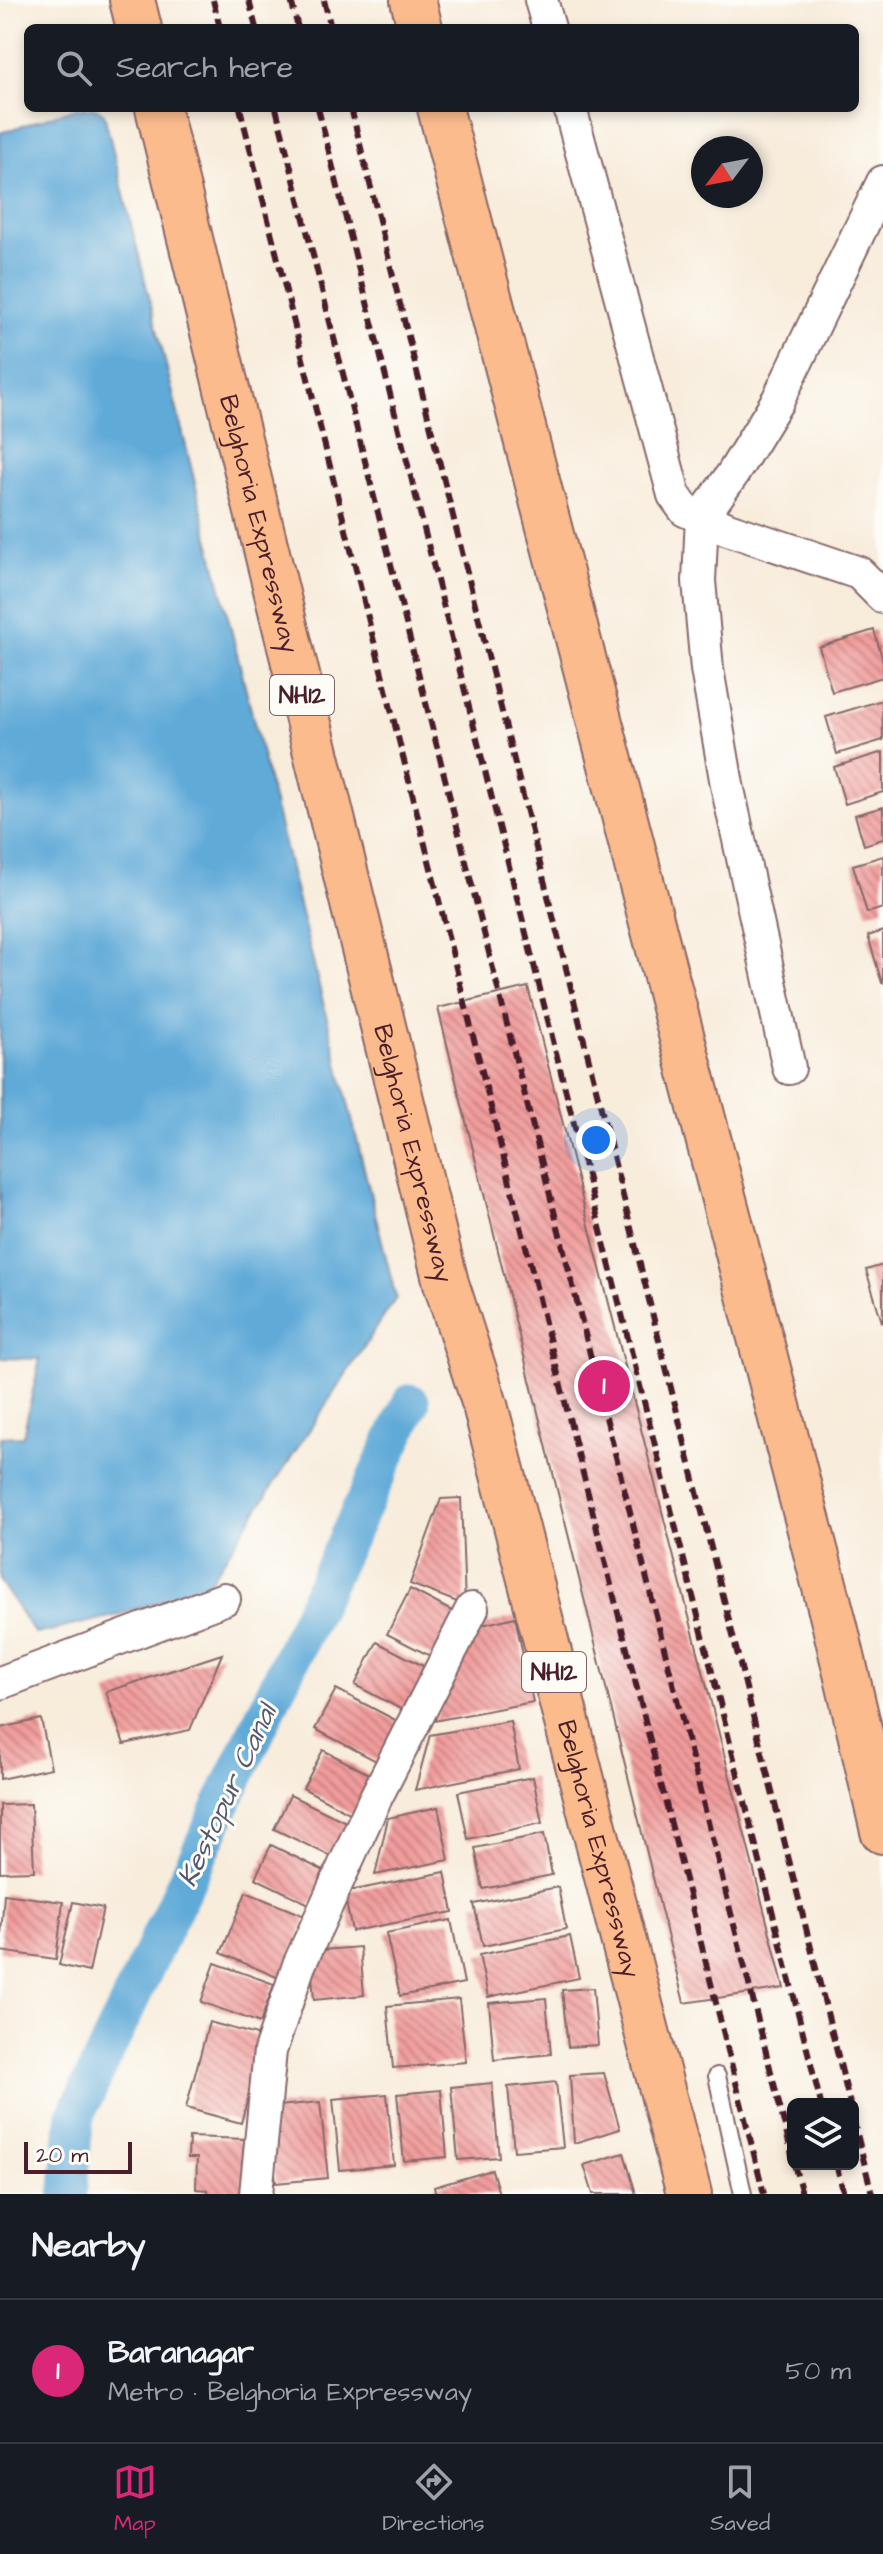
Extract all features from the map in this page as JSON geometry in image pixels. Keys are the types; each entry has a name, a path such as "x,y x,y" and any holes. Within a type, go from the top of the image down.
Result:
{"highway":[{"path":"132,0 138,24"},
{"path":"413,0 419,24"},
{"name":"Belghoria Expressway","path":"159,112 446,1283 485,1405 689,2194"},
{"path":"441,112 835,1626 883,1831"}],"street":[{"path":"541,0 548,24"},
{"path":"571,112 674,495 685,510 715,523 859,573 883,597"},
{"path":"789,1068 730,800 707,669 699,581 732,475 778,400 883,182"},
{"path":"0,1683 224,1599"},
{"path":"256,2194 270,2051 299,1965 374,1801 472,1609"}],"lane":[{"path":"717,2076 743,2194"}],"water":[{"path":"64,112 104,114 396,1298 206,1587 115,1616 35,1634 0,1581 0,1437 23,1436 40,1359 0,1358 0,133"}],"building":[{"path":"874,630 883,661 883,677 832,692 819,647"},
{"path":"882,700 883,740 837,754 826,717"},
{"path":"883,752 883,792 845,804 834,767"},
{"path":"883,807 883,839 864,845 855,815"},
{"path":"883,856 883,908 867,913 853,865"},
{"path":"883,931 883,983 882,983 868,936"},
{"path":"528,987 784,1988 684,2003 438,1008"},
{"path":"883,1265 883,1322 882,1322 866,1270"},
{"path":"461,1498 465,1605 410,1584 441,1499"},
{"path":"410,1589 461,1616 438,1660 387,1634"},
{"path":"515,1617 533,1702 434,1721 474,1627"},
{"path":"377,1642 433,1671 410,1714 355,1685"},
{"path":"222,1654 190,1730 124,1744 106,1692"},
{"path":"336,1689 403,1724 382,1764 315,1729"},
{"path":"41,1719 51,1768 0,1779 0,1728"},
{"path":"510,1721 519,1769 415,1790 430,1735"},
{"path":"323,1750 373,1776 353,1815 303,1788"},
{"path":"533,1777 542,1823 468,1839 458,1792"},
{"path":"290,1795 350,1824 334,1858 274,1829"},
{"path":"31,1804 34,1871 0,1872 0,1805"},
{"path":"438,1807 449,1860 375,1875 388,1818"},
{"path":"544,1834 552,1875 483,1889 475,1848"},
{"path":"271,1845 326,1872 311,1905 255,1878"},
{"path":"445,1872 453,1912 352,1931 344,1892"},
{"path":"558,1887 566,1929 483,1946 474,1904"},
{"path":"246,1892 307,1917 281,1979 221,1953"},
{"path":"4,1894 63,1902 56,1959 0,1951"},
{"path":"73,1902 103,1908 89,1972 59,1965"},
{"path":"451,1920 464,1983 400,1996 386,1933"},
{"path":"570,1936 579,1978 488,1997 479,1955"},
{"path":"360,1947 364,1995 314,2000 310,1951"},
{"path":"215,1963 274,1984 260,2023 201,2002"},
{"path":"593,1988 598,2045 568,2047 562,1990"},
{"path":"546,1998 551,2054 494,2060 489,2003"},
{"path":"459,1999 466,2062 393,2068 387,2006"},
{"path":"209,2022 264,2037 241,2123 186,2108"},
{"path":"604,2073 620,2129 574,2143 570,2075"},
{"path":"556,2082 563,2147 514,2151 508,2087"},
{"path":"492,2083 499,2157 458,2160 451,2087"},
{"path":"441,2090 447,2157 404,2161 397,2094"},
{"path":"387,2094 394,2165 340,2170 333,2099"},
{"path":"320,2102 328,2178 276,2183 268,2107"},
{"path":"189,2137 246,2139 244,2194 207,2194 207,2190 196,2189 197,2158 188,2158"},
{"path":"624,2153 636,2194 593,2194 584,2165"},
{"path":"492,2170 499,2194 436,2194 434,2187"}],"waterway":[{"name":"Kestopur Canal","path":"68,2194 75,2117 411,1403"}],"railway":[{"path":"213,0 219,24"},
{"path":"249,0 255,24"},
{"path":"291,0 297,24"},
{"path":"324,0 330,24"},
{"path":"241,112 764,2194"},
{"path":"277,112 787,2135"},
{"path":"319,112 819,2098"},
{"path":"352,112 848,2098"},
{"path":"859,2142 872,2194"},
{"path":"796,2170 802,2194"},
{"path":"838,2170 844,2194"}],"place":[{"name":"Baranagar","path":"604,1386"}]}
